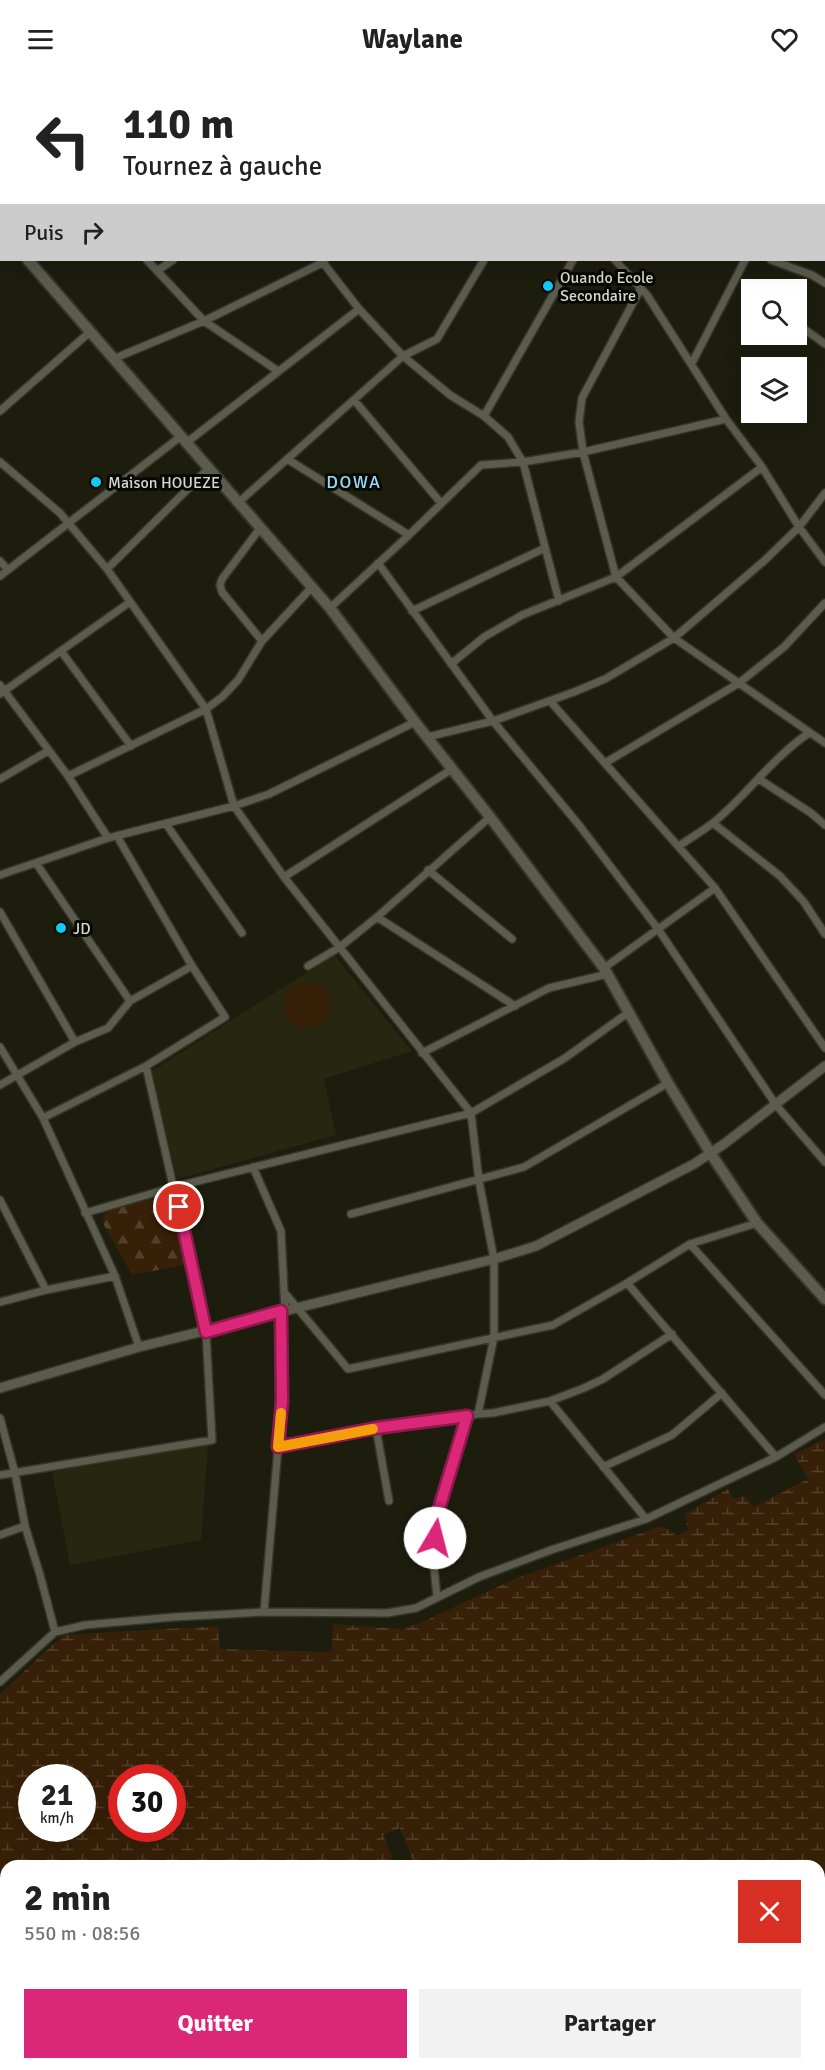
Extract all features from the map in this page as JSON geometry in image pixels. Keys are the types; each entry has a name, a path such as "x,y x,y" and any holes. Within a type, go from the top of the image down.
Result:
{"main road":[{"path":"29,261 312,587 414,723 490,817 606,971 668,1083 711,1154 757,1223 825,1299"}],"street":[{"path":"148,261 204,321 278,371"},
{"path":"157,271 172,261"},
{"path":"113,359 204,321 322,261 359,309 403,356 450,395 484,416 503,432 522,462 559,601"},
{"path":"239,502 403,356 437,339 483,261"},
{"path":"484,416 572,261"},
{"path":"616,261 641,288 692,363 726,419 762,467 799,527 825,562"},
{"path":"692,363 744,261"},
{"path":"774,261 825,282"},
{"path":"641,288 582,398 579,422 583,452 616,577 674,638 825,743"},
{"path":"0,576 359,309"},
{"path":"0,411 90,331"},
{"path":"807,331 825,344"},
{"path":"354,400 441,503"},
{"path":"330,609 481,465 522,462 583,452 726,419"},
{"path":"287,459 409,535"},
{"path":"0,462 42,496 69,523 107,569 206,709 234,806 284,877 471,1113 494,1259 494,1337 478,1414"},
{"path":"451,664 484,637 522,615 616,577 762,467"},
{"path":"107,569 209,468"},
{"path":"427,737 493,721 605,679 674,638 738,586 799,527 825,493"},
{"path":"261,527 222,579 220,585 222,592 262,641"},
{"path":"412,611 545,548"},
{"path":"0,561 8,570"},
{"path":"378,563 493,721 579,825 658,929 776,1105 825,1162"},
{"path":"68,776 206,709 222,697 238,680 262,641 312,587"},
{"path":"108,838 68,776 2,690 130,602"},
{"path":"605,763 740,682 784,647 825,603"},
{"path":"61,651 131,746"},
{"path":"550,701 715,888 825,1048"},
{"path":"0,875 108,838 234,806 280,790 414,723"},
{"path":"679,846 713,823 759,779 780,754 809,733"},
{"path":"0,779 48,751"},
{"path":"284,877 452,769"},
{"path":"759,779 811,813 825,825"},
{"path":"308,966 340,947 377,917 490,817"},
{"path":"713,823 780,876 804,902 825,934"},
{"path":"166,824 242,933"},
{"path":"43,1118 146,1066 225,1017 192,966 117,836"},
{"path":"36,863 130,1001"},
{"path":"428,870 512,939"},
{"path":"422,1053 549,988 606,971 658,929 715,888"},
{"path":"0,912 75,1042"},
{"path":"377,917 515,1006"},
{"path":"0,1085 75,1042 108,1028 130,1001 192,966"},
{"path":"86,1213 174,1186 471,1113 565,1058 629,1012"},
{"path":"0,1047 43,1118 115,1276 139,1347"},
{"path":"0,1475 212,1440 206,1332 146,1066"},
{"path":"0,1388 139,1347 494,1259 536,1246 711,1154 825,1066"},
{"path":"351,1215 524,1167 668,1083"},
{"path":"253,1167 281,1231 284,1292 282,1401 264,1612"},
{"path":"0,1200 46,1290"},
{"path":"284,1292 348,1369 553,1325 690,1244 757,1223"},
{"path":"690,1244 825,1395"},
{"path":"0,1302 115,1276"},
{"path":"627,1283 776,1457"},
{"path":"278,1447 376,1428 493,1413 550,1401 603,1379 672,1334"},
{"path":"603,1467 672,1435 722,1393"},
{"path":"550,1401 646,1519"},
{"path":"437,1597 433,1559 438,1512 467,1416"},
{"path":"0,1418 15,1473 25,1526 55,1632"},
{"path":"0,1682 55,1632 85,1625 264,1612 387,1613 416,1608 479,1577 646,1519 776,1457 825,1427"},
{"path":"376,1428 389,1501"},
{"path":"0,1535 25,1526"}],"shaded area":[{"path":"334,955 412,1051 324,1079 336,1135 177,1179 152,1071"},
{"path":"208,1445 201,1540 70,1565 52,1472"}],"green space":[{"path":"307,982 323,989 330,1005 323,1021 307,1028 291,1021 284,1005 291,989"},
{"path":"170,1193 185,1265 132,1275 104,1225 103,1217 108,1211"},
{"path":"825,1439 825,1860 413,1860 400,1828 383,1835 393,1860 0,1860 0,1694 63,1635 218,1626 220,1649 332,1652 333,1624 401,1629 420,1623 512,1580 661,1526 678,1535 688,1531 685,1514 728,1489 733,1499 745,1496 753,1507 808,1479 794,1454"}],"slow traffic":[{"path":"281,1413 278,1447 373,1429"}],"place":[{"name":"Ouando Ecole Secondaire","path":"548,286"},
{"name":"Maison HOUEZE","path":"96,482"},
{"name":"JD","path":"61,928"}],"district":[{"name":"DOWA","path":"354,482"}],"route":[{"path":"179,1207 206,1332 281,1311 282,1401 278,1447 376,1428 467,1416 438,1512 435,1538"}]}
